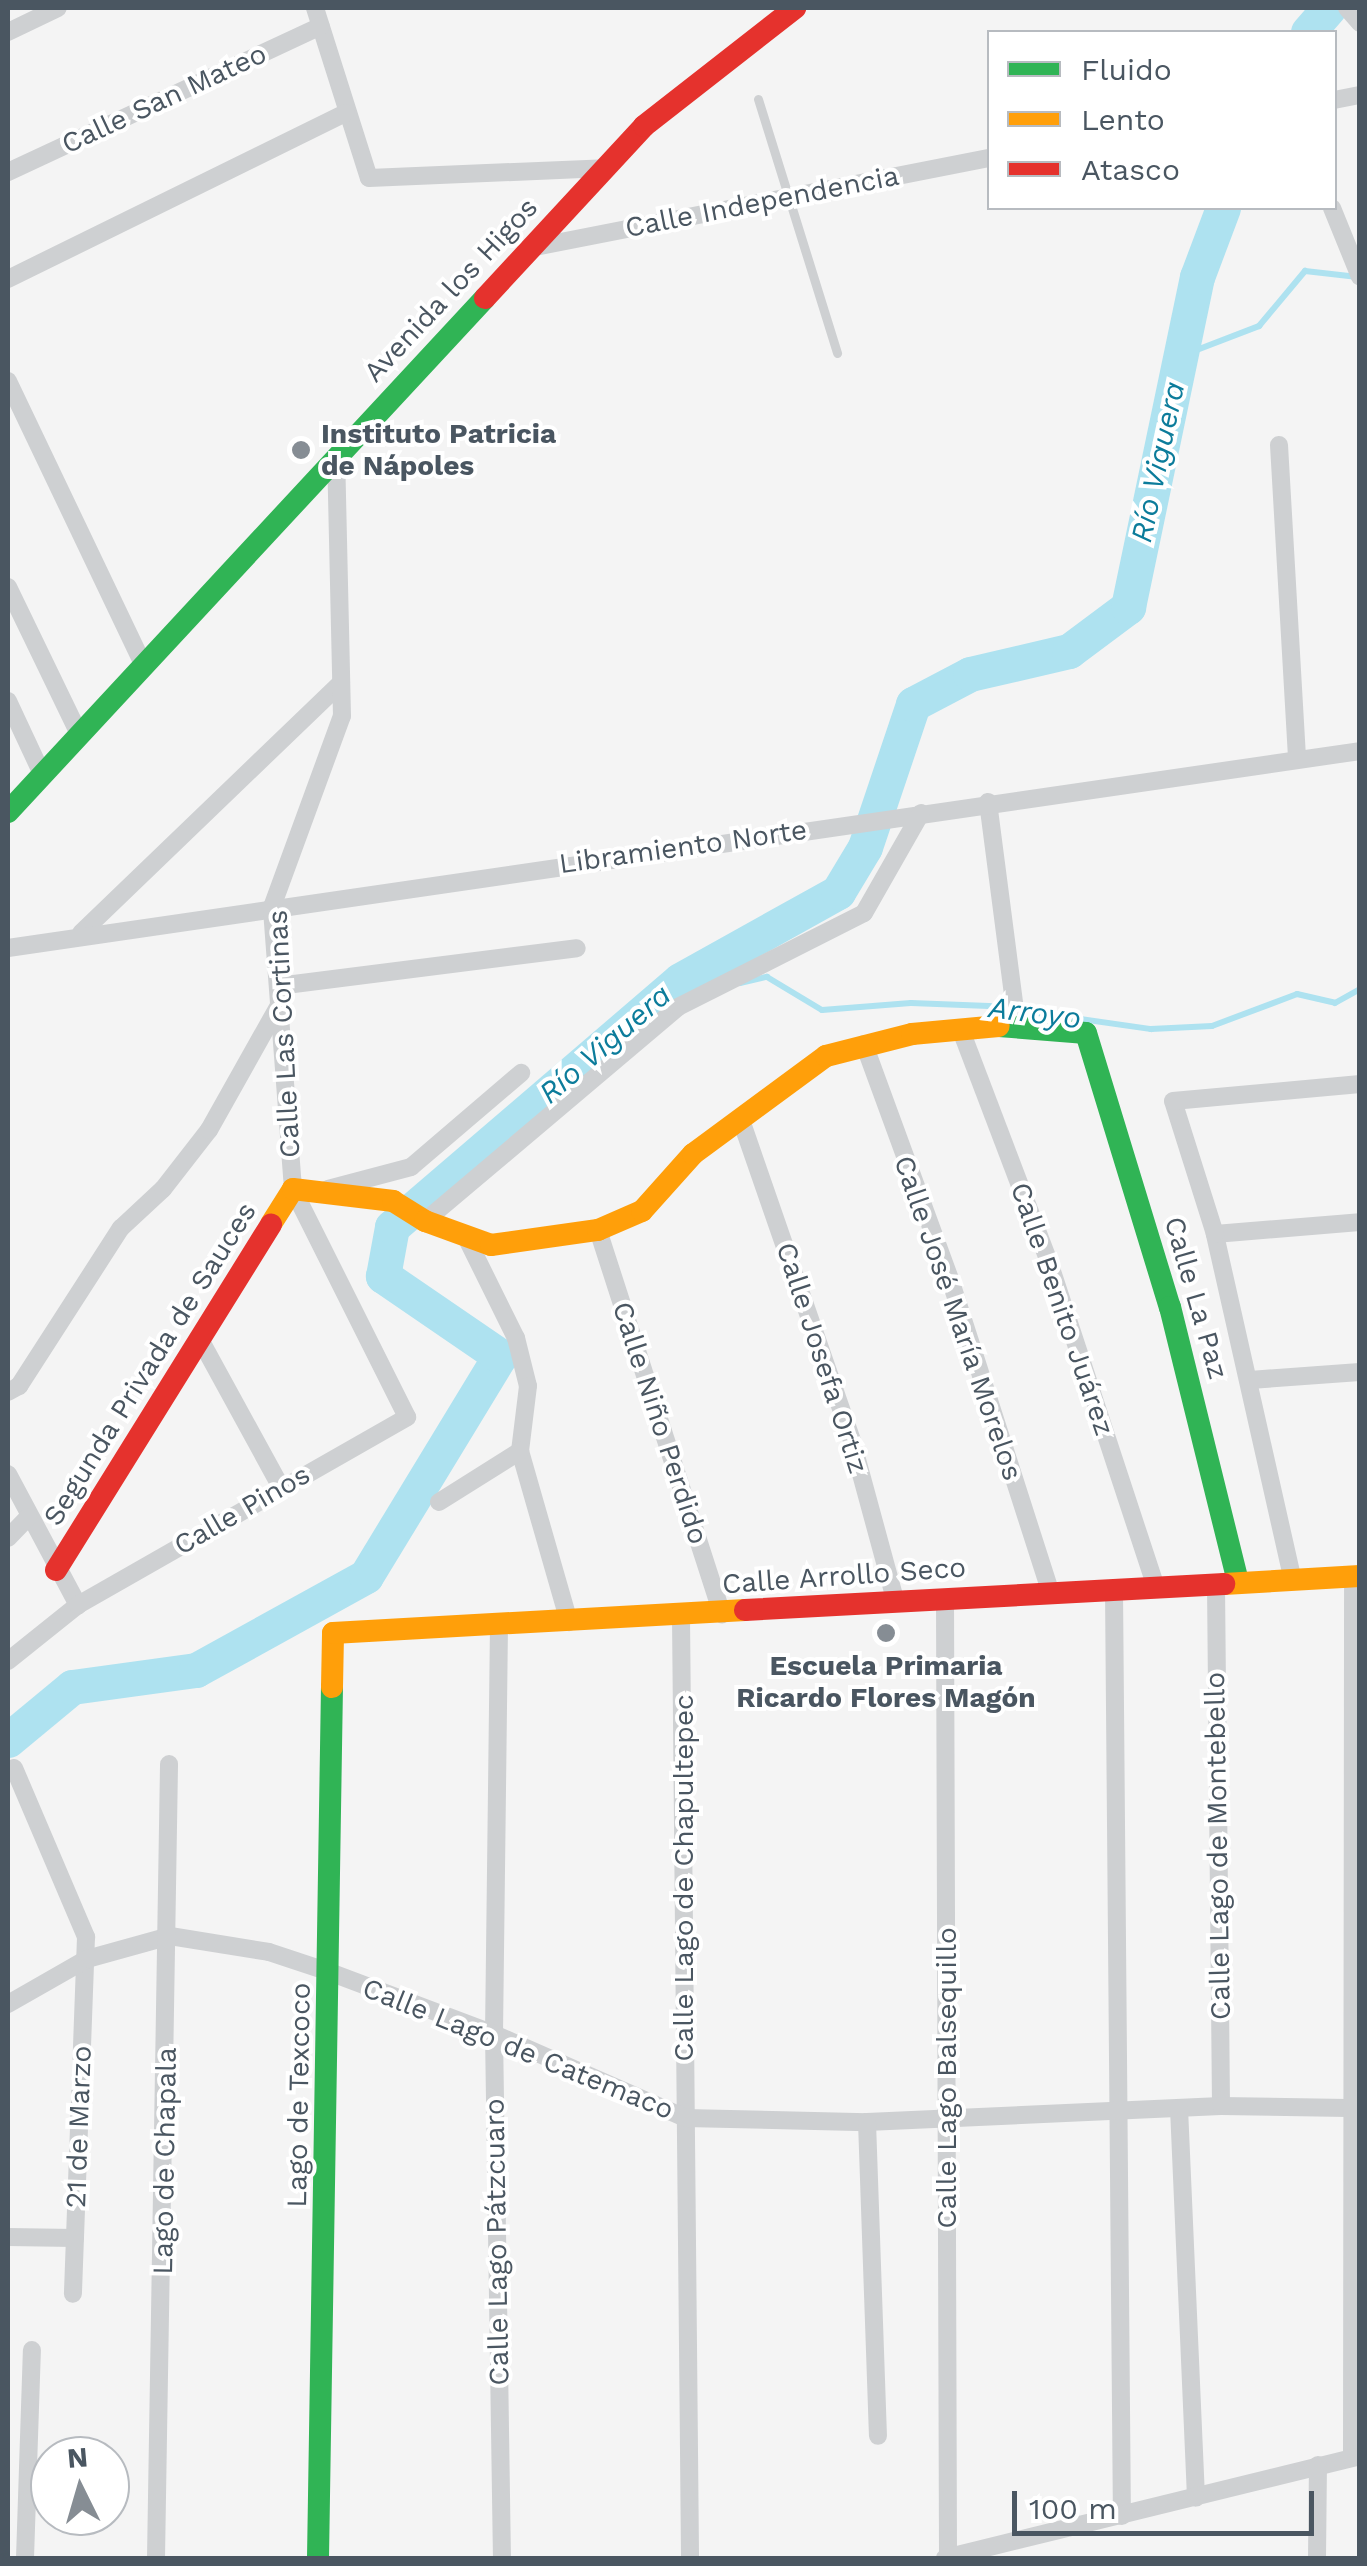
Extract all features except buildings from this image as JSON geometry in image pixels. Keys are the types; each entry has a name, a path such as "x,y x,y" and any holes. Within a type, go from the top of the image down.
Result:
{"street":[{"path":"8,32 58,8"},
{"path":"1346,8 1360,24"},
{"name":"Avenida los Higos","path":"8,812 644,126 791,9"},
{"path":"318,17 345,113 369,178 605,168"},
{"name":"Calle San Mateo","path":"8,172 318,17"},
{"path":"8,279 345,113"},
{"name":"Calle Independencia","path":"534,247 987,159"},
{"path":"1333,210 1356,270"},
{"path":"8,380 143,664"},
{"path":"1280,444 1296,759"},
{"name":"Calle Las Cortinas","path":"336,456 342,716 272,906 279,1006 293,1189 407,1417"},
{"path":"8,587 79,734"},
{"path":"81,934 342,683"},
{"path":"8,701 42,774"},
{"name":"Libramiento Norte","path":"8,948 272,906 1360,751"},
{"path":"293,1189 393,1202 425,1222 492,1245 598,1230 642,1211 692,1154 826,1056 864,1044 962,1034 1015,1012 988,802"},
{"path":"425,1222 678,1007 732,975 864,913 921,813"},
{"path":"278,986 576,948"},
{"path":"8,1392 19,1386 121,1228 162,1190 209,1130 279,1006"},
{"name":"Calle La Paz","path":"1015,1012 1086,1033 1170,1307 1227,1584"},
{"name":"Calle Benito Juárez","path":"962,1034 1049,1262 1156,1587"},
{"name":"Calle José María Morelos","path":"864,1044 950,1279 1051,1593"},
{"path":"323,1191 411,1167 520,1073"},
{"path":"1293,1581 1215,1234 1173,1101 1360,1084"},
{"name":"Calle Josefa Ortiz","path":"741,1120 852,1441 895,1599"},
{"name":"Segunda Privada de Sauces","path":"56,1570 202,1343 293,1189"},
{"path":"1215,1234 1360,1222"},
{"name":"Calle Niño Perdido","path":"598,1230 722,1615"},
{"path":"466,1236 516,1338 528,1386 520,1451 569,1622"},
{"path":"202,1343 281,1487"},
{"path":"1250,1380 1360,1372"},
{"name":"Calle Pinos","path":"8,1661 78,1606 407,1417"},
{"path":"438,1502 520,1451"},
{"path":"8,1474 78,1606"},
{"path":"8,1538 28,1517"},
{"path":"947,2558 1356,2456 1348,2108 1356,1576"},
{"name":"Calle Arrollo Seco","path":"333,1633 722,1615 895,1599 1356,1576"},
{"name":"Calle Lago de Montebello","path":"1220,2106 1227,1584"},
{"path":"1114,1590 1114,2113 1122,2516"},
{"name":"Calle Lago Balsequillo","path":"945,1598 947,2558"},
{"name":"Calle Lago de Chapultepec","path":"682,1617 690,2558"},
{"name":"Calle Lago Pátzcuaro","path":"499,1625 494,2034 502,2558"},
{"name":"Lago de Texcoco","path":"318,2558 332,1973 333,1633"},
{"name":"Lago de Chapala","path":"156,2558 170,1936 169,1764"},
{"name":"21 de Marzo","path":"14,1768 86,1937 73,2294"},
{"name":"Calle Lago de Catemaco","path":"8,2004 86,1959 170,1936 269,1952 332,1973 494,2034 686,2118 868,2122 1220,2106 1348,2108"},
{"path":"1178,2108 1196,2498"},
{"path":"868,2122 878,2436"},
{"path":"8,2236 74,2238"},
{"path":"25,2558 32,2350"},
{"path":"1317,2558 1318,2465"}],"lane":[{"path":"758,98 837,353"}],"waterway":[{"name":"Río Viguera","path":"1310,30 1329,8"},
{"name":"Río Viguera","path":"8,1740 72,1687 196,1670 366,1576 500,1356 383,1276 392,1227 680,980 838,892 865,847 913,704 970,674 1069,651 1128,607 1197,277 1222,210"},
{"path":"1181,356 1259,326 1305,271 1358,277"},
{"name":"Arroyo","path":"722,959 740,983 767,977 822,1010 911,1003 989,1006 1151,1029 1212,1026 1297,994 1335,1003 1360,989"}],"traffic: fast":[{"path":"8,812 485,298"},
{"path":"999,1026 1086,1033 1170,1307 1238,1582"},
{"path":"318,2558 332,1687"}],"traffic: slow":[{"path":"271,1224 293,1189 393,1201 425,1221 491,1245 598,1230 642,1211 693,1154 826,1056 912,1034 999,1026"},
{"path":"1224,1584 1360,1576"},
{"path":"332,1687 333,1633 745,1610"}],"traffic: jam":[{"path":"485,298 644,126 795,8"},
{"path":"56,1570 271,1224"},
{"path":"745,1610 1224,1584"}],"place":[{"name":"Instituto Patricia de Nápoles","path":"301,450"},
{"name":"Escuela Primaria Ricardo Flores Magón","path":"886,1633"}]}
